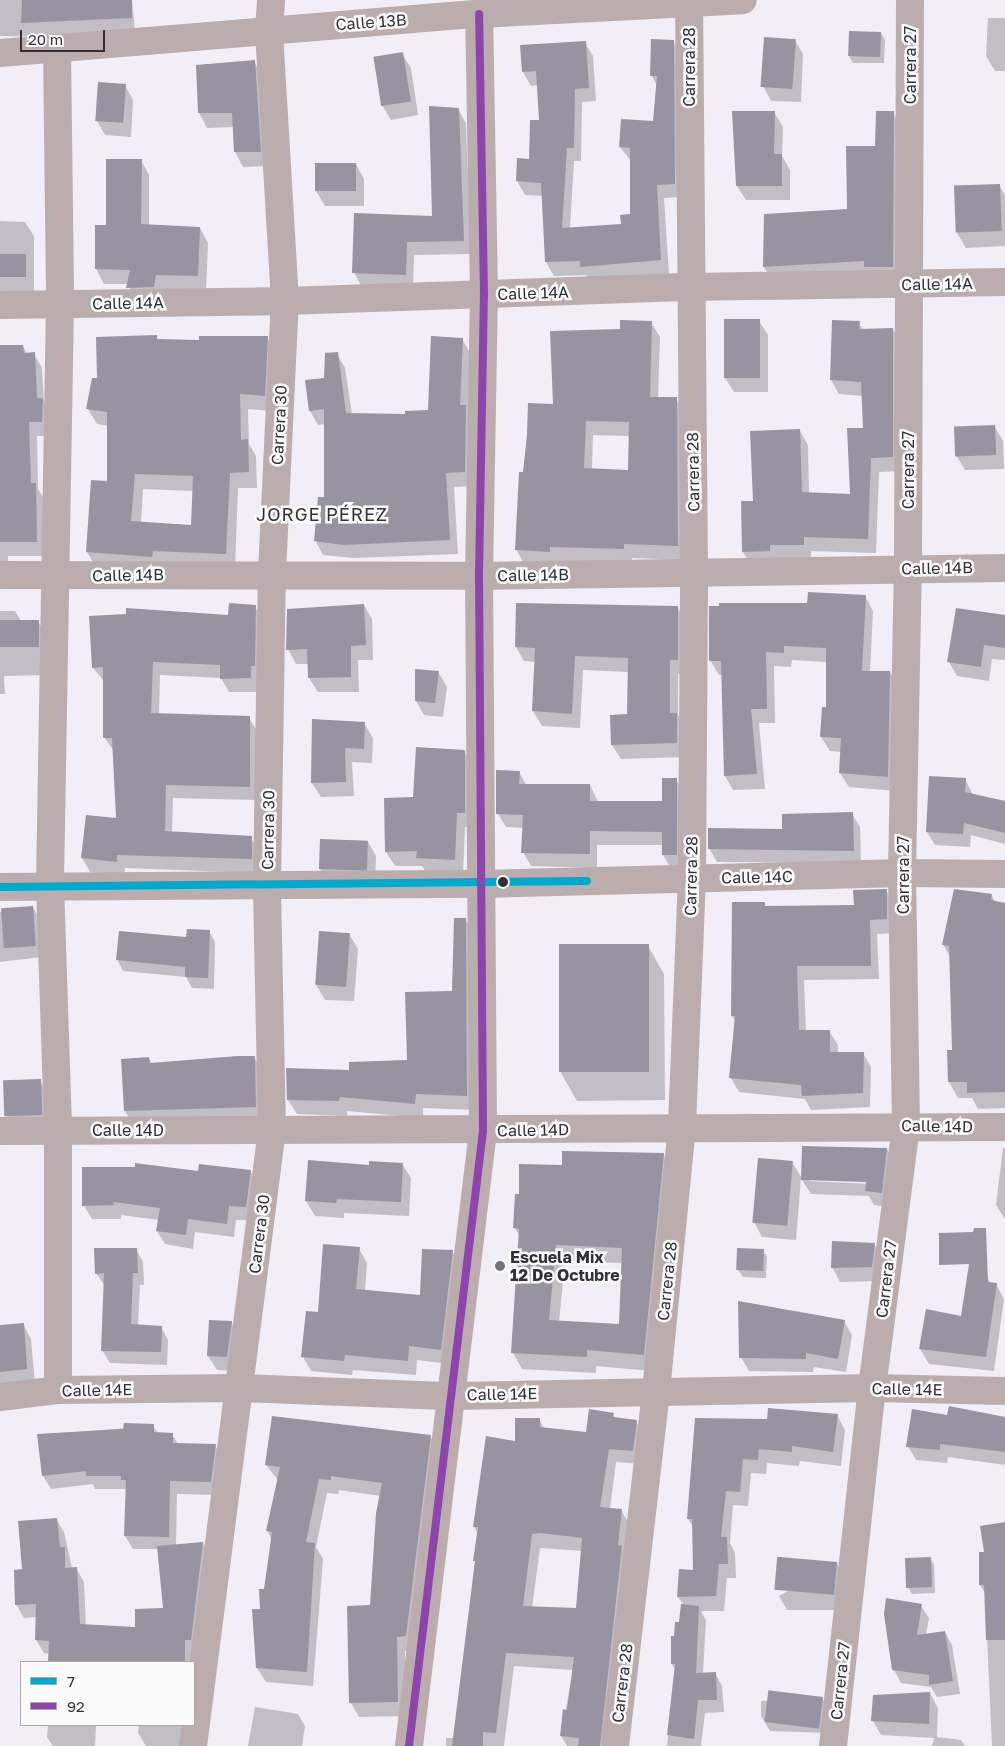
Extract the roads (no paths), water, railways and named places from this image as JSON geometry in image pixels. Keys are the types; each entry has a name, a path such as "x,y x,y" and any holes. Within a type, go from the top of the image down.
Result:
{"street":[{"name":"Carrera 30","path":"193,1746 272,1129 267,885 272,573 285,301 270,30 271,0"},
{"name":"Calle 13B","path":"0,53 479,14 743,0"},
{"name":"Carrera 27","path":"833,1746 872,1388 906,1126 902,873 908,569 910,0"},
{"name":"Carrera 28","path":"615,1746 656,1391 682,1126 692,878 694,571 689,3"},
{"path":"409,1746 483,1131 483,884 479,576 484,295 479,14"},
{"path":"58,48 60,304 50,885 58,1130 58,1390"},
{"name":"Calle 14A","path":"0,305 285,301 691,287 1005,282"},
{"name":"Calle 14B","path":"0,575 272,573 479,576 694,571 1005,568"},
{"name":"Calle 14C","path":"0,887 50,885 483,884 902,873 1005,874"},
{"name":"Calle 14D","path":"0,1130 272,1129 483,1131 682,1126 1005,1127"},
{"name":"Calle 14E","path":"0,1397 58,1390 239,1388 452,1396 872,1388 1005,1391"}],"place":[{"name":"Escuela Mix 12 De Octubre","path":"500,1266"}],"district":[{"name":"JORGE PÉREZ","path":"322,514"}]}
